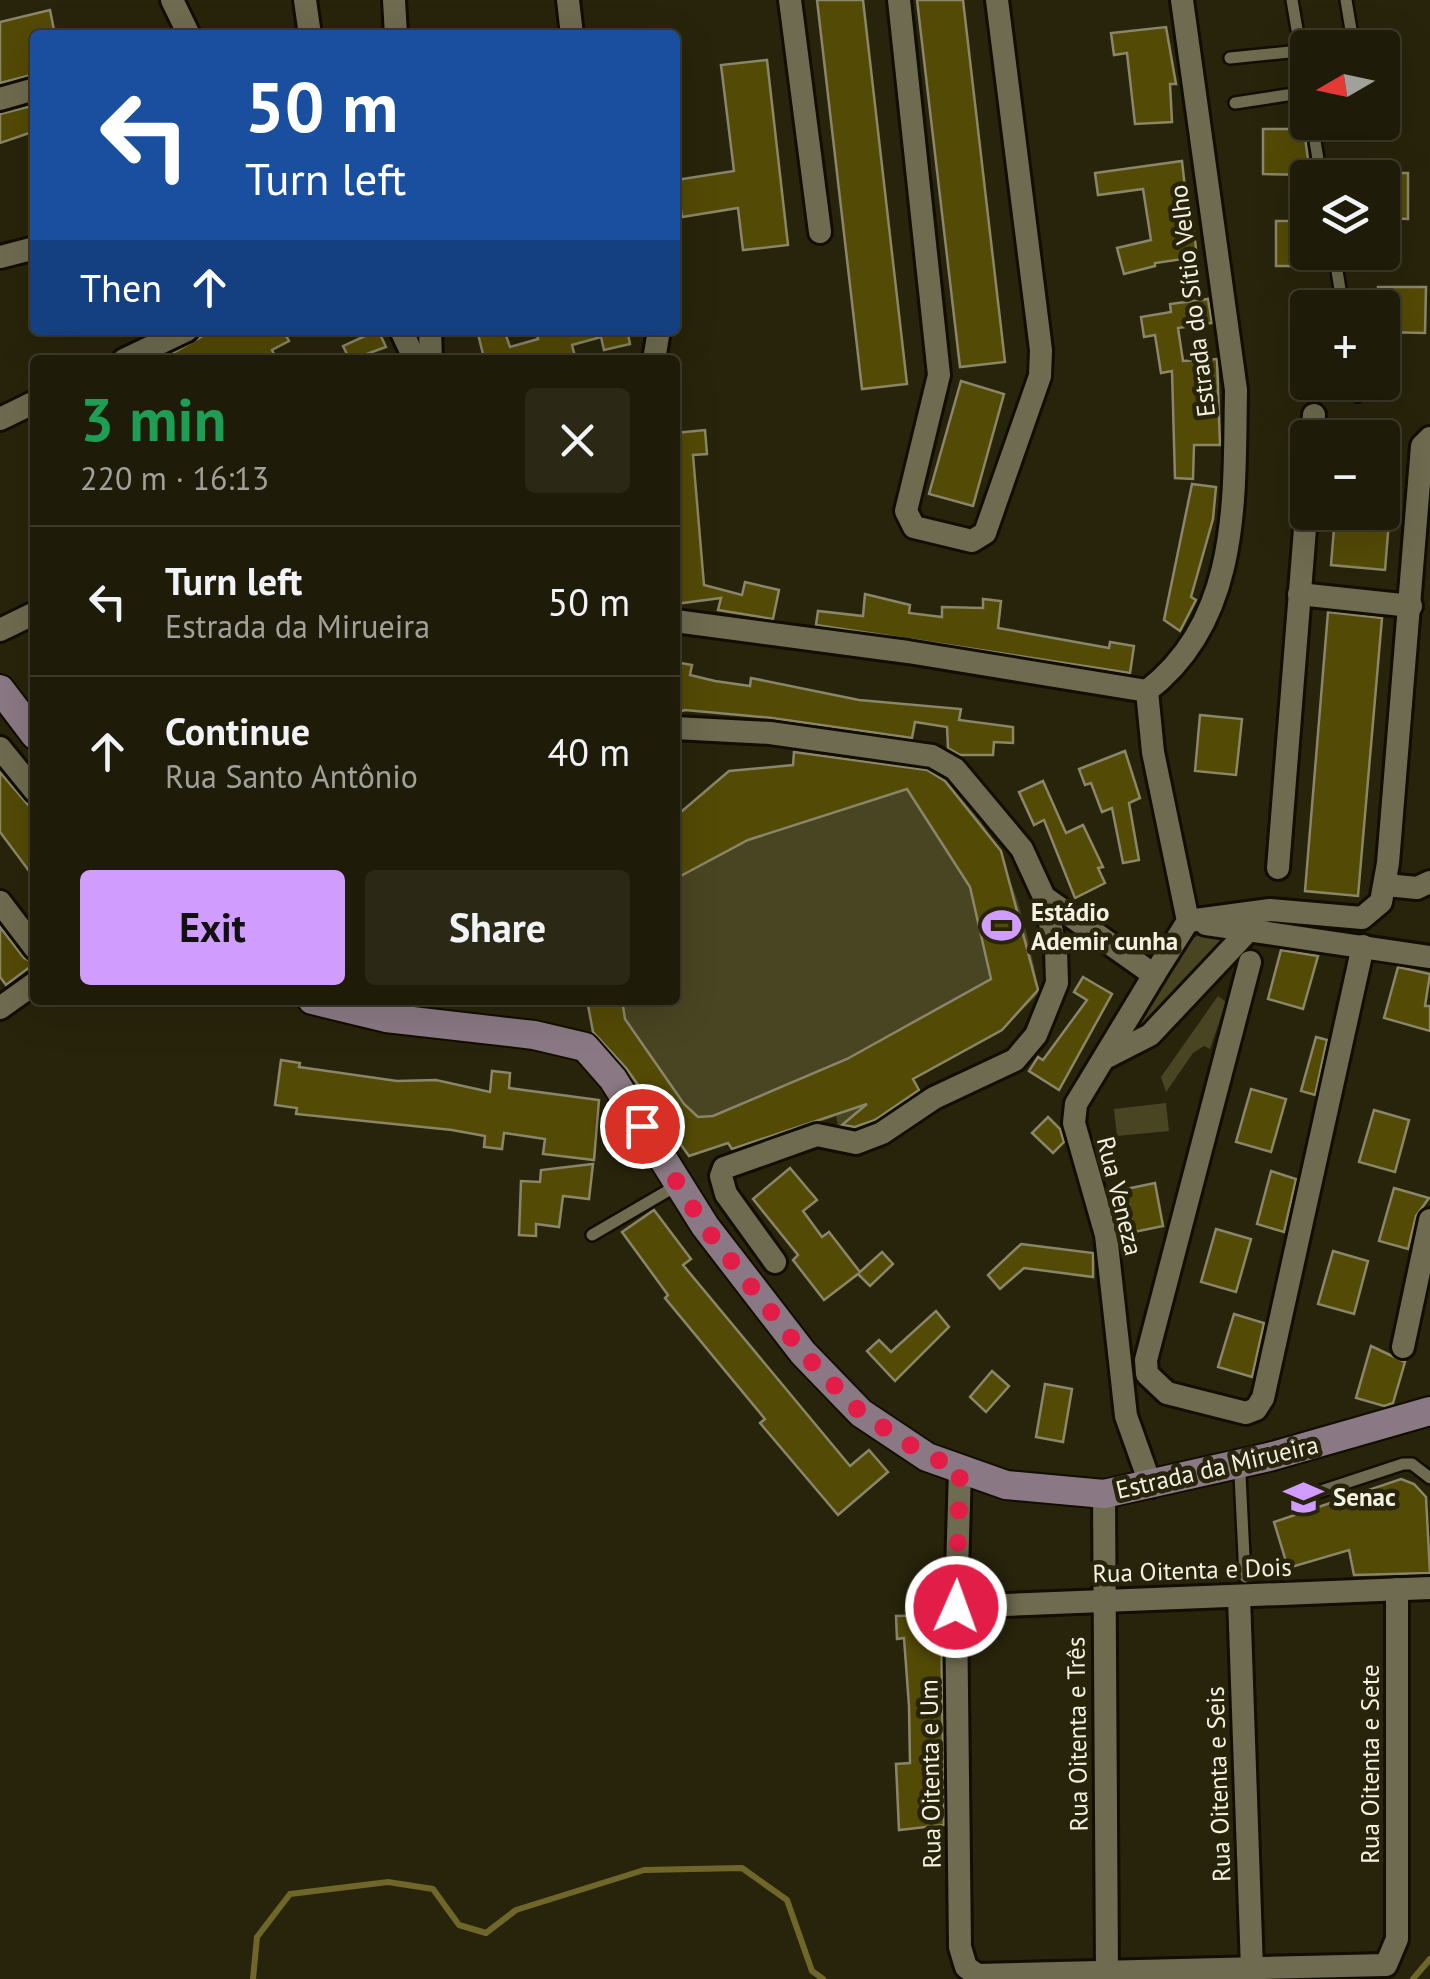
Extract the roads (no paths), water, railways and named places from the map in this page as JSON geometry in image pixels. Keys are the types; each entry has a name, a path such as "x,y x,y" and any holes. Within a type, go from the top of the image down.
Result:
{"main road":[{"path":"0,689 30,728"},
{"name":"Estrada da Mirueira","path":"333,1005 386,1018 568,1041 599,1060 676,1186 803,1353 861,1413 927,1456 1006,1485 1104,1494 1239,1470 1423,1420"}],"street":[{"path":"172,0 187,30"},
{"path":"306,0 309,30"},
{"path":"394,0 396,30"},
{"path":"568,0 571,30"},
{"path":"790,0 820,232"},
{"path":"899,0 939,375 906,511 914,526 972,540 985,533 1040,364 997,0"},
{"name":"Estrada do Sítio Velho","path":"1147,691 1174,671 1220,592 1229,540 1235,445 1236,390 1182,0"},
{"path":"0,99 30,91"},
{"path":"0,257 30,249"},
{"path":"134,355 176,335"},
{"path":"0,419 30,404"},
{"path":"1188,921 1270,910 1362,918 1381,902 1386,884 1411,606 1422,446 1430,438"},
{"path":"1278,868 1305,530"},
{"path":"1299,594 1411,606"},
{"path":"0,630 30,615"},
{"path":"680,621 1147,691 1153,752 1188,921 1154,975 1044,897"},
{"path":"680,728 770,733 932,756 954,769 1022,849 1044,897 1056,950 1057,983 1036,1035 1014,1060 934,1098 882,1133 856,1143 817,1135 724,1168 723,1186 732,1204 775,1262"},
{"path":"0,748 30,785"},
{"path":"1386,884 1418,888 1430,882"},
{"path":"0,902 30,941"},
{"path":"1188,921 1430,957"},
{"path":"1107,1057 1150,1035 1248,931"},
{"path":"1250,962 1146,1360 1147,1374 1167,1393 1246,1414 1256,1409 1263,1398 1363,946"},
{"name":"Rua Veneza","path":"1150,1486 1126,1416 1106,1236 1074,1123 1076,1104 1154,975"},
{"path":"0,1008 30,987"},
{"path":"704,1226 732,1204"},
{"path":"1403,1347 1430,1220"},
{"name":"Rua Oitenta e Um","path":"960,1468 956,1607 962,1960 977,1975 1107,1974"},
{"name":"Rua Oitenta e Três","path":"1104,1494 1107,1974"},
{"name":"Rua Oitenta e Dois","path":"956,1607 1103,1601 1242,1587 1430,1588"},
{"name":"Rua Oitenta e Seis","path":"1242,1587 1252,1968"},
{"name":"Rua Oitenta e Sete","path":"1252,1968 1386,1965 1398,1939 1397,1588"},
{"path":"1107,1974 1252,1968"}],"lane":[{"path":"1292,0 1297,30"},
{"path":"1346,0 1351,30"},
{"path":"1230,58 1290,51"},
{"path":"1234,103 1290,95"},
{"path":"592,1235 676,1186"},
{"path":"1306,1496 1394,1465 1412,1464 1430,1478"},
{"path":"1239,1470 1242,1587"}],"waterway":[{"path":"253,1979 257,1937 290,1894 388,1882 433,1889 459,1925 486,1933 516,1910 644,1870 742,1868 787,1900 812,1971 823,1979"},
{"path":"1413,1979 1430,1959"}],"place":[{"name":"Estádio Ademir cunha","path":"1001,926"},
{"name":"Senac","path":"1303,1497"}]}
